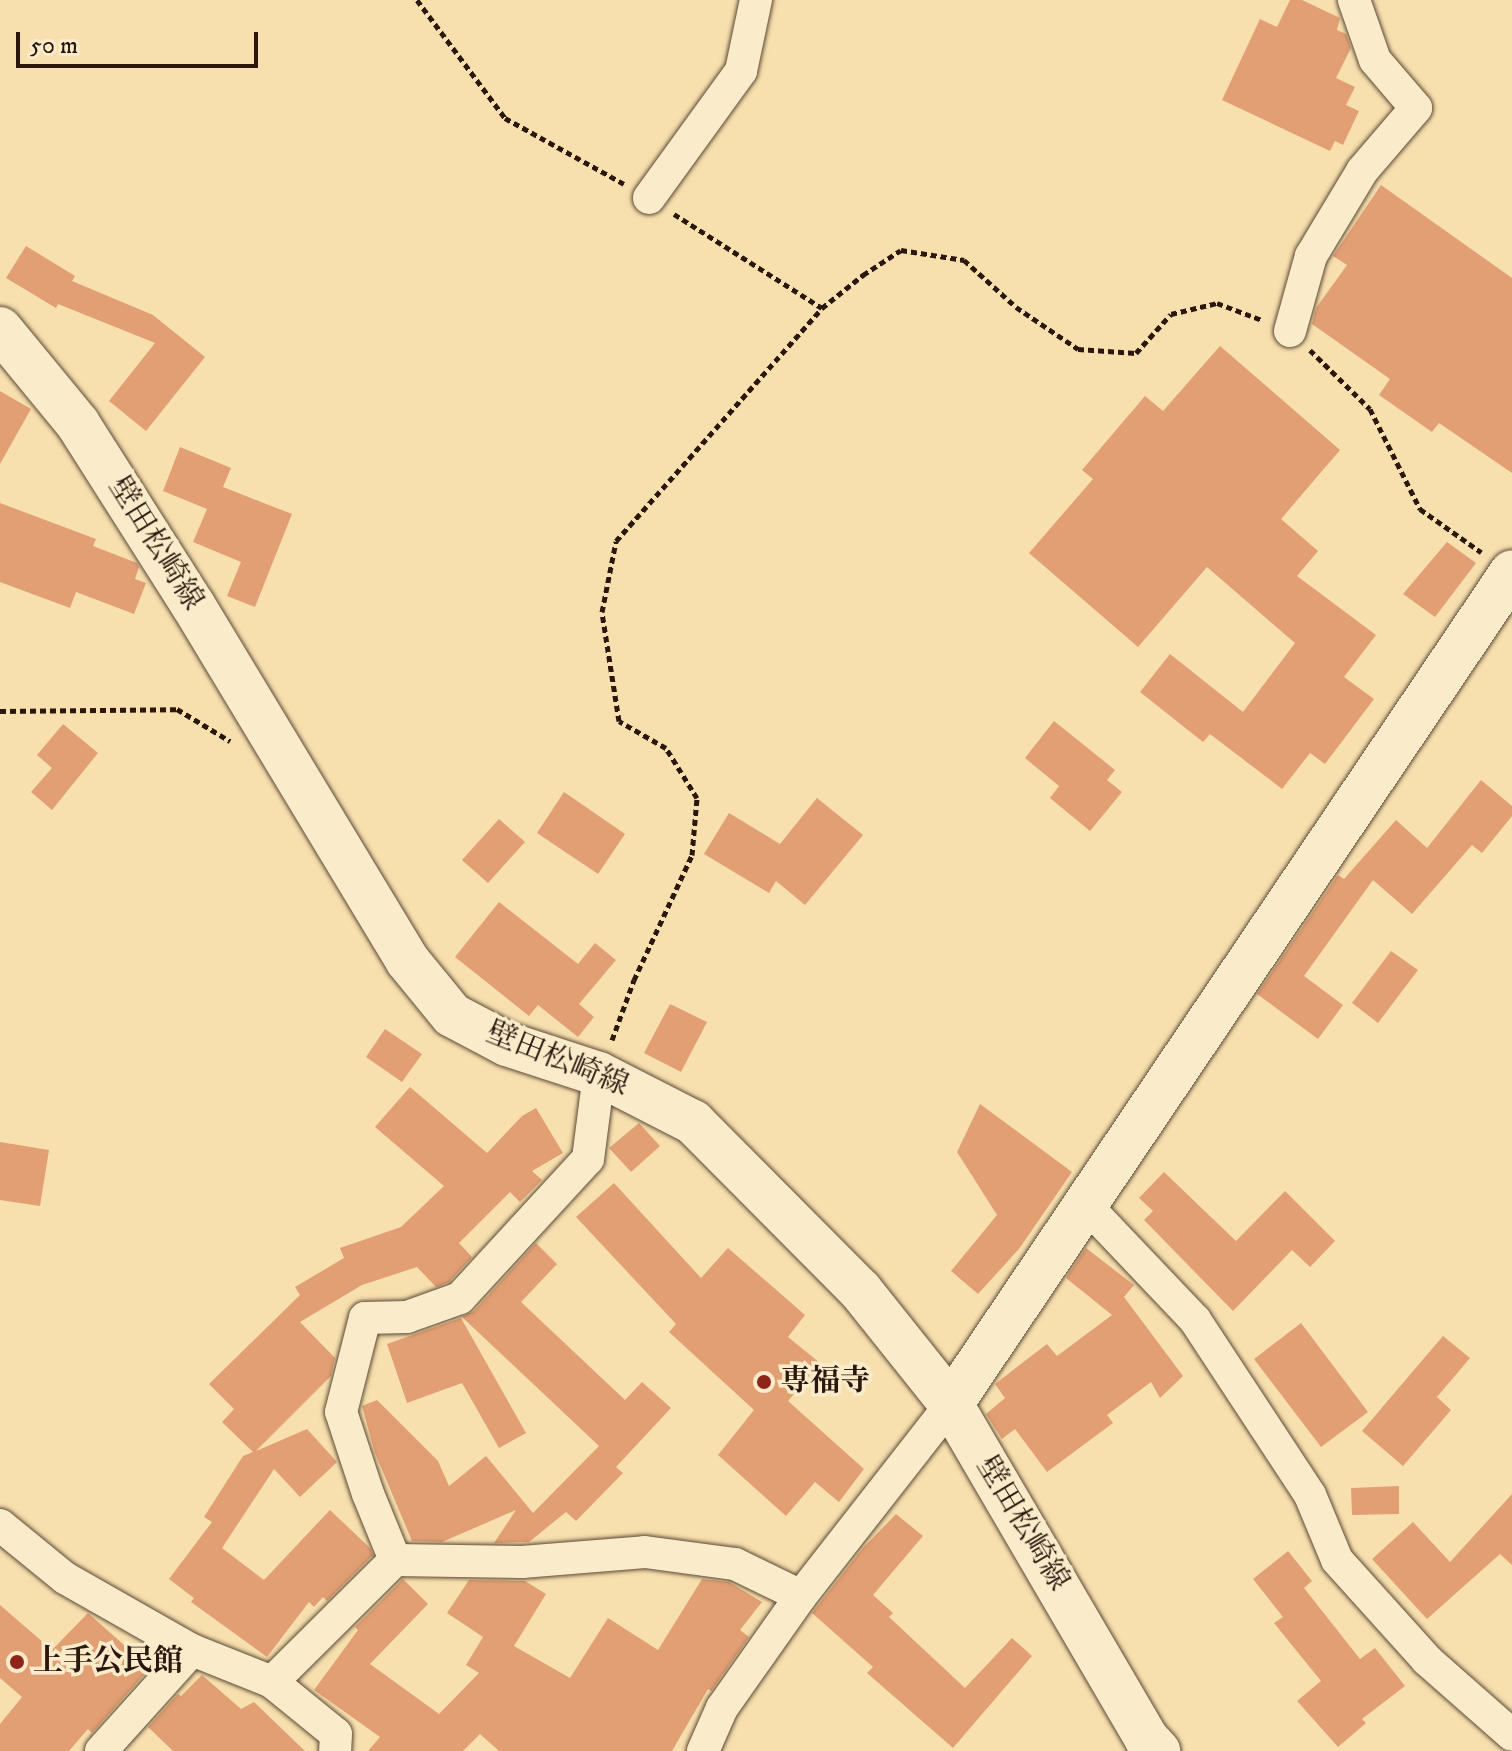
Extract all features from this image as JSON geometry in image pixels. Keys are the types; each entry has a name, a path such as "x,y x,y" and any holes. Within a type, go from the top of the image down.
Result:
{"main road":[{"name":"壁田松崎線","path":"0,329 78,424 290,763 407,960 452,1015 507,1044 599,1074 693,1122 860,1290 951,1404 1146,1738 1158,1751"},
{"path":"951,1404 1083,1202 1512,572"}],"street":[{"path":"649,198 741,71 756,0"},
{"path":"1290,331 1311,256 1362,171 1416,108 1375,60 1354,0"},
{"path":"395,1560 368,1494 341,1412 365,1318 407,1317 460,1298 588,1159 599,1074"},
{"path":"1083,1202 1195,1320 1310,1495 1337,1560 1427,1660 1512,1735"},
{"path":"703,1751 722,1708 801,1596 951,1404"},
{"path":"0,1525 65,1578 192,1650 272,1682 336,1734 335,1751"},
{"path":"272,1682 395,1560 522,1562 645,1552 735,1564 801,1596"},
{"path":"101,1751 192,1650"}],"path":[{"path":"417,0 505,118 649,198 822,308"},
{"path":"599,1074 634,980 692,855 697,798 666,748 619,721 602,612 616,541 822,308 901,250 964,260 1016,307 1078,349 1136,353 1171,314 1217,303 1290,331 1370,409 1420,509 1512,572"},
{"path":"0,711 177,709 251,754 290,763"}],"building":[{"path":"1290,0 1302,0 1340,18 1337,30 1346,34 1351,48 1336,78 1355,87 1346,105 1359,111 1343,145 1335,141 1330,151 1222,100 1260,19 1277,27"},
{"path":"1381,185 1512,278 1512,473 1439,423 1432,432 1379,395 1390,379 1312,324 1316,308 1347,265 1333,256"},
{"path":"26,246 75,276 72,281 153,315 205,357 146,431 109,401 155,343 58,304 56,308 6,278"},
{"path":"1220,346 1340,450 1281,519 1318,551 1297,576 1376,635 1344,677 1374,699 1325,764 1310,753 1282,789 1210,734 1203,742 1140,692 1170,654 1243,712 1295,643 1207,567 1138,647 1029,553 1093,479 1082,470 1145,396 1163,411"},
{"path":"0,391 31,409 0,464"},
{"path":"180,447 231,468 223,487 292,514 255,607 227,596 241,562 193,542 207,509 163,491"},
{"path":"0,503 96,539 93,546 137,563 139,567 135,579 146,583 134,614 76,592 70,608 0,582"},
{"path":"1447,542 1476,563 1435,617 1403,594"},
{"path":"1054,721 1115,770 1107,780 1122,792 1090,831 1050,798 1059,786 1025,758"},
{"path":"63,724 98,753 52,810 31,792 52,768 37,755"},
{"path":"1481,780 1512,806 1512,816 1482,853 1472,845 1412,914 1373,880 1304,976 1343,1005 1318,1039 1257,994 1338,875 1344,879 1396,820 1427,848"},
{"path":"564,792 625,834 598,874 537,833"},
{"path":"817,798 863,835 805,905 776,881 769,893 704,854 729,813 780,844"},
{"path":"499,819 525,842 488,883 462,860"},
{"path":"499,902 578,964 595,943 616,960 579,1004 594,1017 578,1037 538,1005 529,1016 455,957"},
{"path":"1391,951 1418,970 1378,1023 1352,1003"},
{"path":"670,1004 707,1022 681,1072 644,1053"},
{"path":"385,1029 422,1054 402,1082 366,1057"},
{"path":"410,1087 487,1153 522,1116 536,1108 563,1153 532,1171 542,1180 520,1202 510,1192 459,1243 472,1257 449,1282 436,1287 417,1267 362,1285 300,1322 335,1358 331,1376 256,1451 307,1429 337,1462 300,1497 274,1469 222,1548 264,1580 330,1510 370,1548 373,1555 327,1601 323,1597 314,1607 309,1602 267,1657 191,1602 194,1598 169,1579 212,1522 204,1517 243,1456 253,1452 222,1422 234,1409 209,1384 300,1295 295,1287 344,1258 340,1248 401,1227 444,1186 375,1127"},
{"path":"980,1104 1072,1172 1019,1249 978,1294 951,1271 997,1215 957,1152"},
{"path":"639,1123 660,1146 631,1172 609,1148"},
{"path":"0,1142 49,1150 40,1206 0,1200"},
{"path":"1164,1172 1236,1241 1285,1191 1335,1241 1310,1267 1292,1250 1233,1311 1144,1220 1153,1211 1139,1198"},
{"name":"専福寺","path":"614,1183 701,1278 728,1248 805,1315 788,1337 820,1363 788,1401 864,1469 839,1502 815,1482 786,1516 718,1455 754,1410 669,1332 676,1324 576,1217"},
{"path":"536,1243 557,1264 521,1302 625,1400 642,1382 671,1408 616,1467 623,1473 576,1521 566,1512 529,1542 494,1543 516,1510 442,1542 412,1541 375,1453 362,1406 377,1400 438,1461 449,1486 486,1456 533,1513 599,1446 462,1317 474,1311"},
{"path":"1086,1248 1134,1285 1124,1297 1183,1376 1160,1398 1151,1382 1107,1415 1113,1423 1047,1472 1015,1429 1002,1439 986,1414 1005,1398 995,1384 1047,1344 1057,1356 1112,1315 1066,1278"},
{"path":"461,1318 526,1433 499,1448 462,1383 407,1403 387,1344"},
{"path":"1301,1323 1368,1412 1321,1447 1254,1359"},
{"path":"1443,1336 1470,1358 1437,1397 1451,1410 1403,1466 1362,1431"},
{"path":"1399,1486 1399,1514 1352,1515 1351,1488"},
{"path":"1512,1494 1512,1565 1500,1554 1427,1619 1372,1559 1413,1522 1450,1562"},
{"path":"896,1514 923,1536 873,1595 893,1613 889,1617 965,1688 1012,1638 1032,1656 953,1748 867,1673 873,1667 812,1613 863,1548"},
{"path":"1288,1551 1312,1581 1304,1588 1360,1659 1375,1648 1405,1686 1362,1719 1366,1723 1338,1747 1297,1701 1321,1681 1274,1623 1283,1617 1253,1579"},
{"path":"403,1579 428,1604 370,1664 439,1714 479,1673 466,1665 483,1637 447,1613 469,1580 525,1581 546,1594 514,1646 570,1678 608,1618 658,1650 702,1579 729,1582 762,1602 740,1630 749,1637 711,1691 708,1689 672,1751 499,1751 480,1734 463,1751 368,1751 380,1737 314,1690 358,1630 355,1627"},
{"path":"0,1605 52,1650 88,1613 150,1668 92,1733 88,1729 69,1751 0,1751 0,1724 22,1697 0,1678"},
{"path":"202,1675 241,1709 254,1702 305,1751 173,1751 148,1727 178,1694 181,1696"}],"place":[{"name":"専福寺","path":"764,1382"},
{"name":"上手公民館","path":"17,1662"}]}
